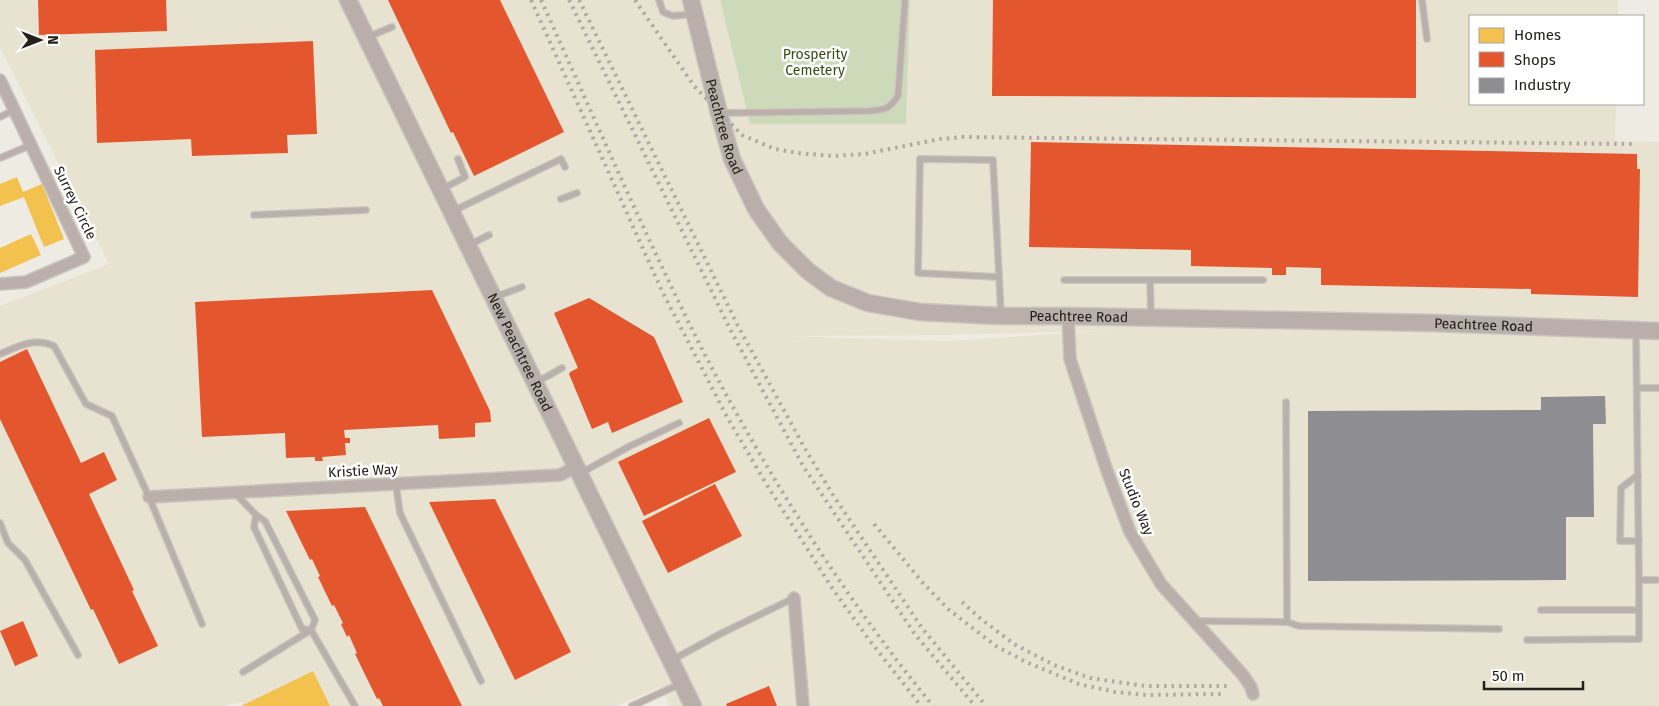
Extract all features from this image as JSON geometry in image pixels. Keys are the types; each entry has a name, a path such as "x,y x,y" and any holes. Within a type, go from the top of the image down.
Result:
{"street":[{"name":"New Peachtree Road","path":"348,0 693,706"},
{"name":"Peachtree Road","path":"693,7 732,159 756,210 780,244 808,271 831,288 868,303 920,312 1002,316 1434,323 1659,331"},
{"name":"Surrey Circle","path":"0,80 84,257 26,282 0,284"},
{"name":"Studio Way","path":"1068,316 1070,359 1107,471 1130,532 1161,584 1243,674 1253,694"},
{"name":"Kristie Way","path":"149,497 560,475 577,471"},
{"path":"794,598 803,706"}],"lane":[{"path":"659,0 663,12 673,16 693,7"},
{"path":"719,113 867,112 881,110 892,105 898,96 905,0"},
{"path":"1422,0 1428,39"},
{"path":"366,38 392,27"},
{"path":"0,117 14,110"},
{"path":"0,158 31,145"},
{"path":"440,190 465,177 458,159"},
{"path":"451,212 561,159 565,167"},
{"path":"999,277 918,273 920,159 993,160 1002,316"},
{"path":"561,199 577,193"},
{"path":"254,215 366,210"},
{"path":"467,246 489,235"},
{"path":"1064,280 1263,280"},
{"path":"1150,280 1151,318"},
{"path":"493,298 522,287"},
{"path":"1527,640 1639,639 1636,330"},
{"path":"0,354 26,343 44,342 54,346 86,404 112,416 149,497 202,624"},
{"path":"534,383 562,368"},
{"path":"1638,388 1659,388"},
{"path":"1286,402 1287,622"},
{"path":"577,471 679,423"},
{"path":"1638,475 1621,488 1620,540 1639,540"},
{"path":"396,484 400,513 481,681"},
{"path":"235,493 256,515 265,521 314,620 311,630 242,672"},
{"path":"256,515 254,527 302,629 311,630"},
{"path":"0,523 8,542 24,560 78,655"},
{"path":"1639,580 1656,580"},
{"path":"670,661 794,598"},
{"path":"1541,610 1639,610"},
{"path":"1194,621 1287,622 1299,626 1499,629"},
{"path":"311,630 355,706"},
{"path":"632,706 682,684"}],"shaded area":[{"path":"0,0 720,0 750,124 906,124 910,0 1618,0 1618,15 1469,15 1469,105 1616,105 1615,141 1659,142 1659,706 670,706 660,687 616,706 243,706 243,702 218,706 0,706 0,306 109,264 0,47","holes":["1118,330 947,341 783,336 947,335"]}],"green space":[{"name":"Prosperity Cemetery","path":"720,0 910,0 906,124 750,124"}],"building: Homes":[{"path":"17,177 23,192 42,184 64,239 44,247 24,197 0,206 0,184"},
{"path":"31,234 41,255 0,273 0,248"},
{"path":"313,671 330,706 241,706"}],"building: Shops":[{"path":"38,0 166,0 167,31 39,35"},
{"path":"388,0 500,0 564,132 474,176 453,132 451,133"},
{"path":"993,0 1416,0 1416,98 992,96"},
{"path":"313,41 317,134 287,135 288,153 192,156 191,139 97,143 95,50"},
{"path":"1031,142 1637,154 1637,169 1640,169 1638,297 1531,294 1531,289 1321,285 1321,268 1286,267 1286,275 1272,275 1272,268 1191,266 1191,250 1029,247"},
{"path":"432,290 490,411 491,422 475,423 475,437 439,439 438,425 344,430 345,438 350,438 350,443 345,443 346,455 322,457 323,461 315,461 315,457 286,458 285,433 202,437 195,302"},
{"path":"589,298 654,337 683,402 612,433 608,422 592,429 569,374 578,368 554,313"},
{"path":"27,349 81,463 104,452 117,480 89,494 158,646 119,664 93,609 91,610 0,419 0,362"},
{"path":"709,418 736,472 644,516 618,462"},
{"path":"715,484 742,536 668,573 642,521"},
{"path":"495,499 571,652 515,680 429,502"},
{"path":"365,507 462,706 383,706 379,698 377,699 355,654 357,653 349,635 347,637 341,624 343,623 334,605 332,606 318,577 320,576 312,559 310,560 286,511"},
{"path":"23,621 38,656 15,666 0,631"},
{"path":"769,686 777,706 727,706 726,704"}],"building: Industry":[{"path":"1605,396 1606,424 1593,424 1594,517 1566,517 1566,580 1308,581 1308,411 1541,410 1541,397"}],"railway":[{"path":"531,0 662,291 726,415 765,482 832,588 867,637 921,706"},
{"path":"541,0 687,320 745,429 794,511 847,591 874,630 933,706"},
{"path":"569,0 730,329 803,466 914,633 975,706"},
{"path":"579,0 738,326 804,447 833,495 922,628 986,706"},
{"path":"635,0 694,86 742,135 775,149 798,153 833,156 864,154 940,139 962,137 1634,144"},
{"path":"874,524 923,583 948,609 996,646 1026,662 1079,684 1115,692 1146,695 1225,694"},
{"path":"962,602 1014,644 1054,665 1090,678 1145,686 1231,686"}]}
